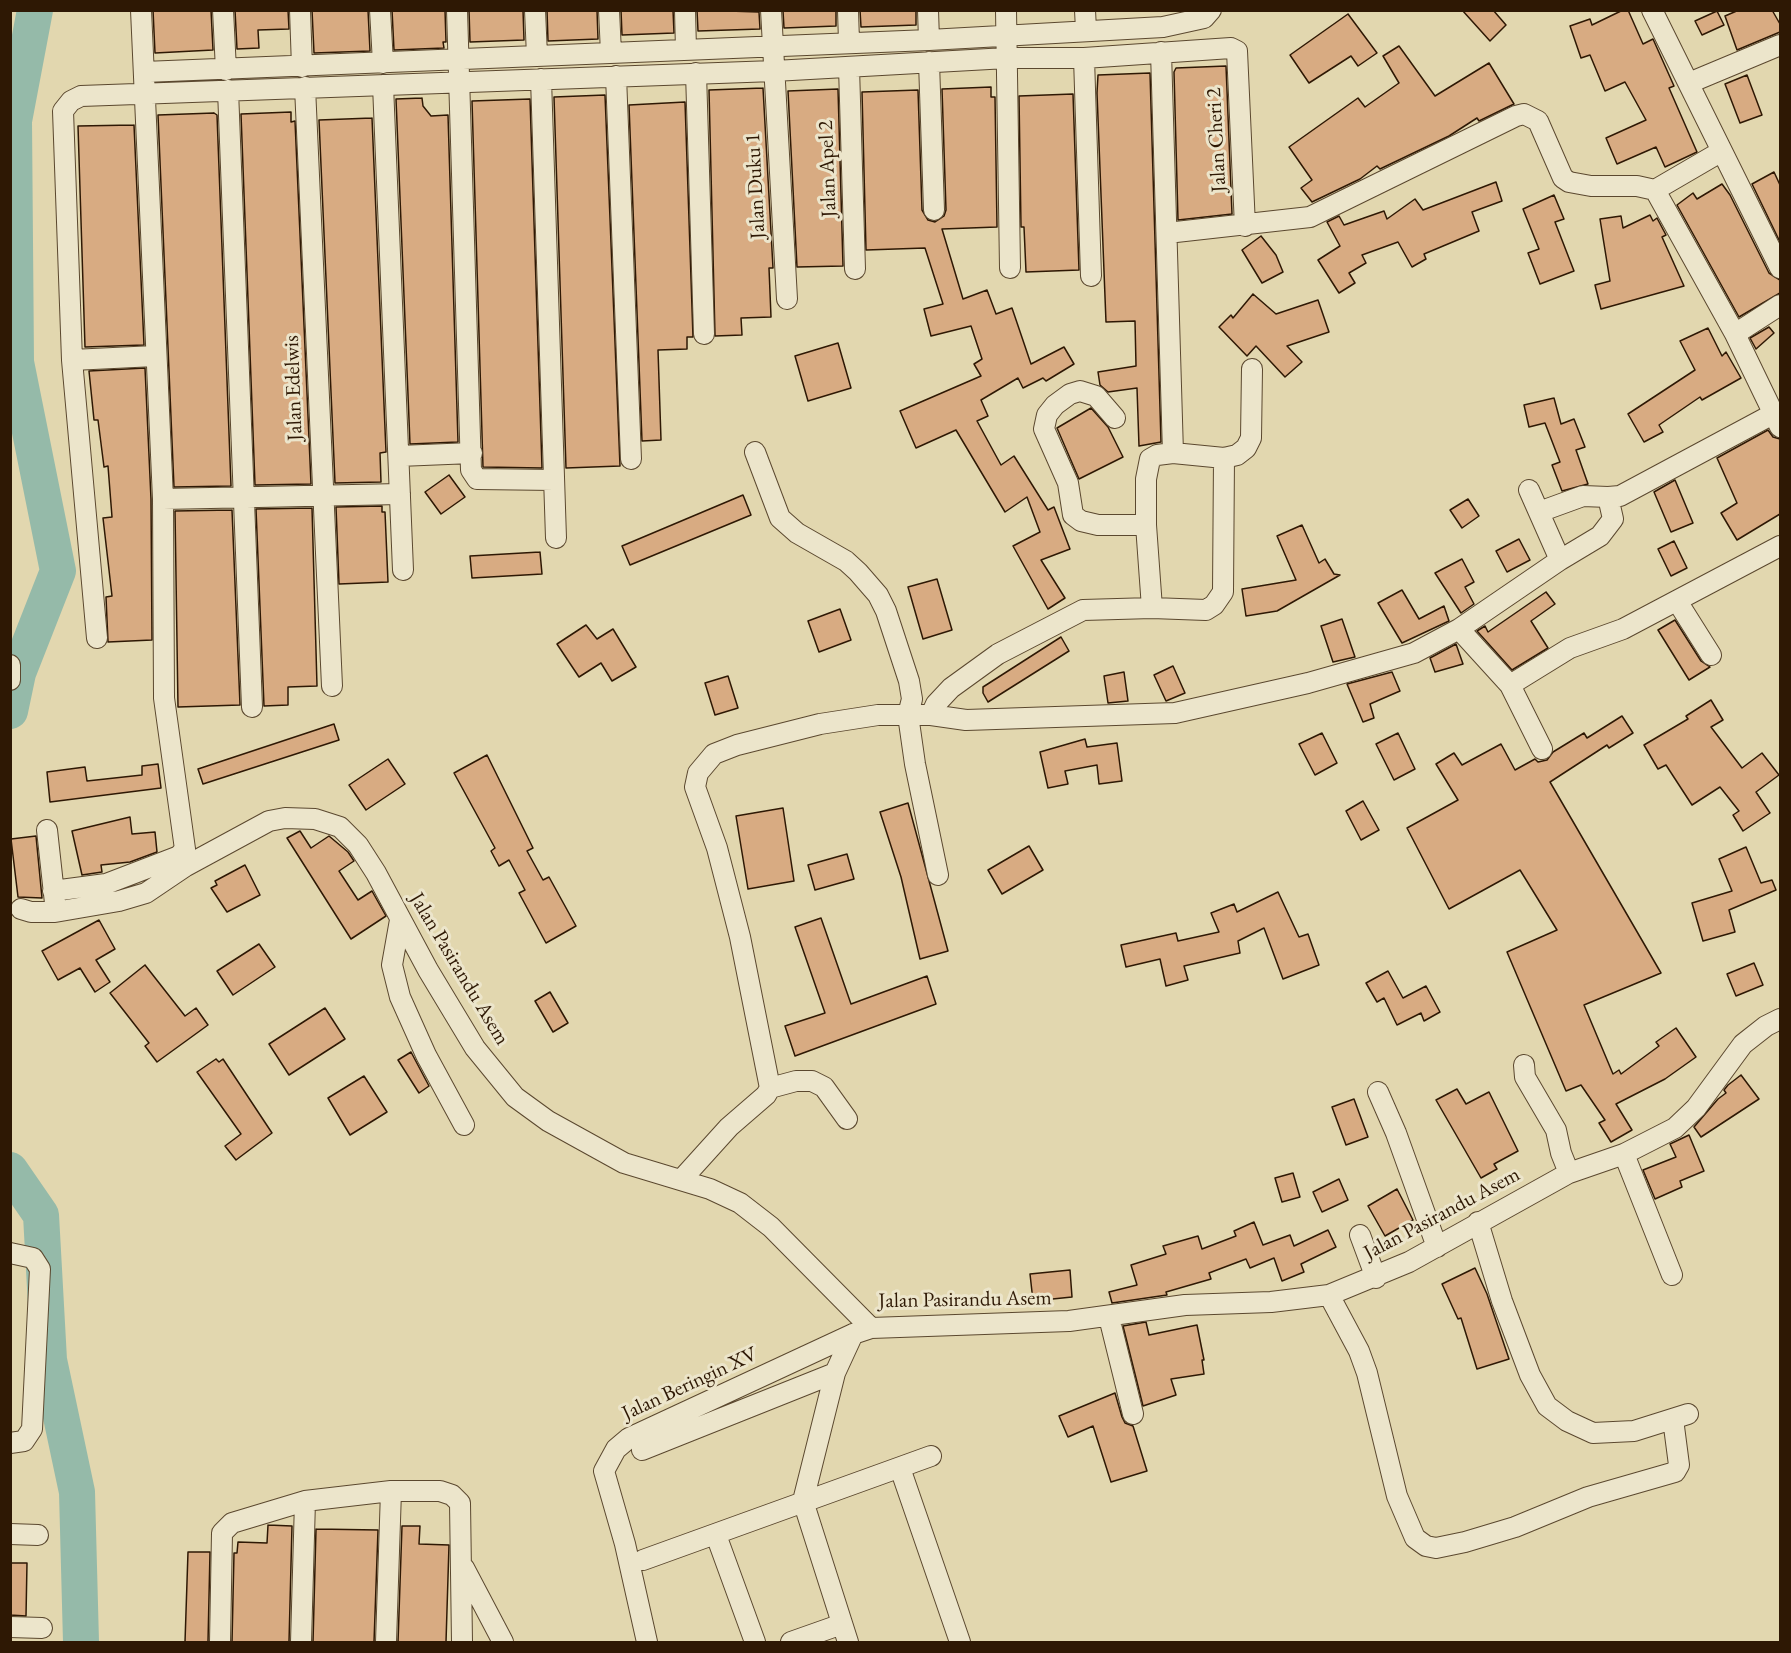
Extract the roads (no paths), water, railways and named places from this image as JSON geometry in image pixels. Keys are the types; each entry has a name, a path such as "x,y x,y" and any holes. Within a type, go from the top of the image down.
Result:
{"street":[{"path":"53,891 106,884 178,856 185,849 164,699 163,500 141,10"},
{"path":"223,10 226,70"},
{"path":"300,10 302,67"},
{"path":"380,10 384,63"},
{"path":"457,10 471,470 477,479 554,480"},
{"path":"535,10 537,57"},
{"path":"609,10 611,53"},
{"path":"685,10 686,50"},
{"name":"Jalan Duku 1","path":"771,10 787,299"},
{"path":"848,10 849,42"},
{"path":"928,10 928,40"},
{"path":"1006,10 1010,268"},
{"path":"1085,10 1086,30"},
{"path":"144,72 928,40 1086,30 1162,19 1204,18 1211,10"},
{"path":"1652,10 1780,268"},
{"path":"1689,83 1780,45"},
{"name":"Jalan Cheri 2","path":"1161,52 1231,48 1237,51 1245,226"},
{"path":"97,638 72,360 63,111 71,101 81,96 774,71 1007,58 1084,58 1161,52 1173,453"},
{"path":"1084,58 1091,276"},
{"path":"929,62 934,210"},
{"name":"Jalan Apel 2","path":"849,67 855,269"},
{"path":"696,74 704,334"},
{"path":"616,76 631,459"},
{"path":"541,79 556,538"},
{"path":"383,85 403,570"},
{"name":"Jalan Edelwis","path":"305,87 332,686"},
{"path":"228,90 252,707"},
{"path":"1167,233 1245,226 1322,213 1524,114 1538,121 1563,178 1569,182 1591,186 1637,186 1655,190 1722,151"},
{"path":"1539,512 1583,496 1620,496 1777,421 1746,353 1655,190"},
{"path":"1735,334 1780,305"},
{"path":"72,360 155,356"},
{"path":"1152,608 1146,525 1146,469 1150,459 1157,455 1173,453 1224,458 1237,455 1246,448 1251,438 1252,369"},
{"path":"1115,418 1096,396 1080,391 1070,394 1055,405 1047,415 1044,429 1068,483 1073,515 1081,521 1098,525 1146,525"},
{"path":"754,452 780,518 797,533 846,561 878,595 886,611 909,681 912,699 908,715 922,804 938,875"},
{"path":"399,456 472,453"},
{"path":"931,716 936,705 951,688 998,654 1083,610 1152,608 1206,610 1214,605 1223,592 1224,458"},
{"path":"1529,490 1560,560"},
{"path":"163,500 400,494"},
{"path":"682,1179 729,1127 766,1095 770,1088 740,937 717,848 695,787 698,773 714,754 737,745 849,718 908,715 966,720 1175,713 1308,683 1414,653 1459,629 1608,529 1613,519 1608,497"},
{"path":"1510,685 1570,648 1623,629 1780,546"},
{"path":"1677,601 1711,655"},
{"path":"1459,629 1510,685 1542,749"},
{"path":"10,665 10,680"},
{"name":"Jalan Pasirandu Asem","path":"21,909 31,912 56,912 119,901 146,892 186,866 269,822 299,818 329,822 349,834 376,873 400,920 470,1039 515,1097 548,1121 624,1163 682,1179 740,1203 771,1227 862,1331 1109,1317 1185,1305 1271,1302 1329,1295 1376,1278 1437,1247 1569,1173 1624,1154 1675,1128 1696,1108 1743,1044 1766,1026 1780,1019"},
{"path":"47,830 56,912"},
{"path":"400,920 392,965 400,997 426,1055 464,1125"},
{"path":"1524,1065 1525,1077 1556,1130 1561,1153 1569,1173"},
{"path":"770,1088 796,1081 812,1081 824,1087 847,1119"},
{"path":"1378,1092 1396,1133 1437,1247"},
{"path":"1624,1154 1672,1275"},
{"path":"1329,1295 1359,1351 1367,1373 1397,1496 1415,1538 1426,1546 1436,1548 1465,1542 1515,1527 1588,1497 1675,1472 1679,1465 1681,1417 1634,1431 1593,1433 1567,1422 1547,1406 1530,1375 1502,1301 1478,1222"},
{"path":"1360,1235 1376,1278"},
{"path":"10,1253 33,1258 40,1269 32,1429 24,1441 10,1443"},
{"path":"1109,1317 1133,1414"},
{"path":"791,1642 845,1633 803,1501 835,1372 862,1331"},
{"name":"Jalan Beringin XV","path":"647,1642 625,1544 604,1471 616,1449 629,1438 862,1331"},
{"path":"642,1450 835,1372"},
{"path":"643,1560 931,1456"},
{"path":"900,1468 960,1642"},
{"path":"386,1642 391,1491"},
{"path":"220,1642 222,1533 232,1523 305,1502 391,1491 440,1491 452,1495 460,1503 462,1642"},
{"path":"301,1642 305,1502"},
{"path":"10,1534 38,1535"},
{"path":"716,1534 755,1642"},
{"path":"462,1564 503,1642"},
{"path":"10,1627 42,1628"}],"waterway":[{"path":"10,711 18,673 58,571 16,362 14,121 35,10"},
{"path":"10,1170 41,1215 49,1360 77,1492 81,1642"}]}
